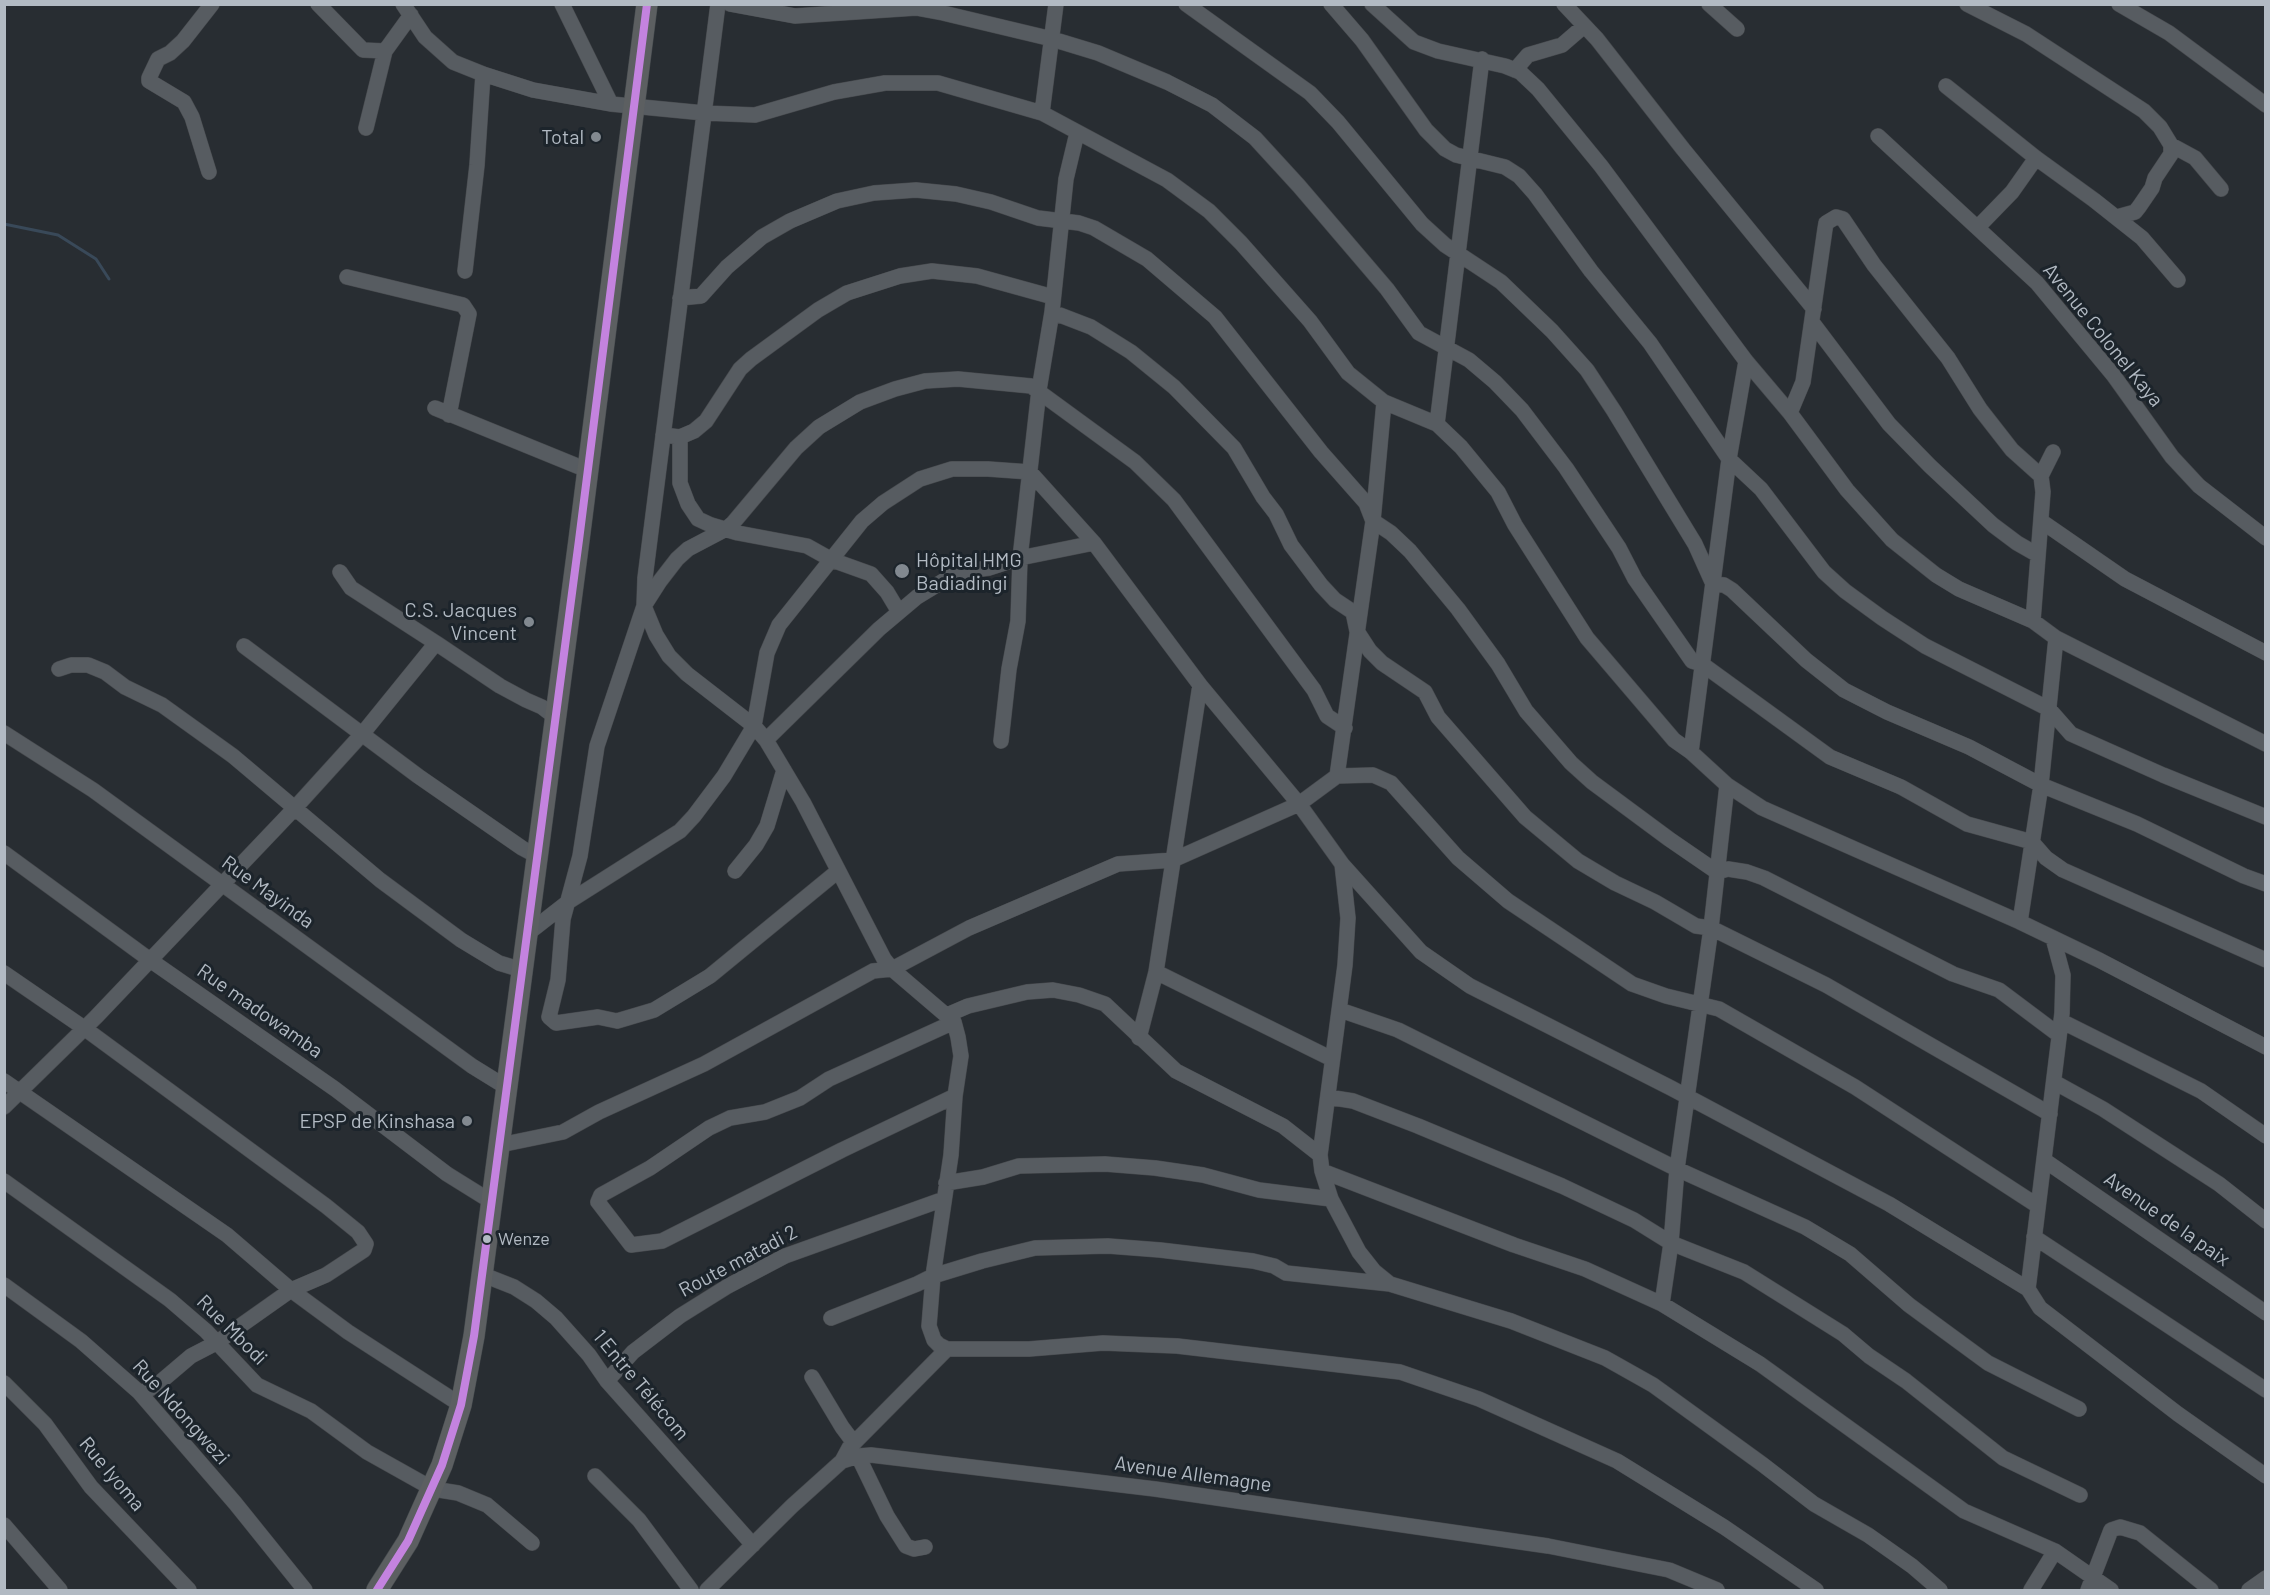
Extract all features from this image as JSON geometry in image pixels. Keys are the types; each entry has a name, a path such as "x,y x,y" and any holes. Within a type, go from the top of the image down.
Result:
{"highway":[{"path":"377,1590 408,1541 433,1489 461,1405 474,1336 647,4"}],"street":[{"path":"209,172 192,117 184,102 149,81 149,78 158,59 170,53 183,41 212,4"},
{"path":"318,4 363,50 385,51"},
{"path":"562,4 611,104"},
{"path":"718,4 645,578 644,606 656,635 669,656 687,674 754,726 766,740 884,959 892,969 951,1019 958,1037 961,1056 955,1096 951,1155 933,1276 929,1326 939,1346 947,1349 1029,1349 1103,1342 1166,1346 1400,1372 1479,1399 1617,1461 1724,1527 1816,1590"},
{"path":"730,4 795,16 916,8 1052,39 1098,53 1167,82 1212,105 1256,138 1387,289 1419,333 1469,360 1495,382 1522,410 1566,468 1619,548 1635,579 1692,661 1702,664 1830,757 1901,787 1967,824 2032,842 2046,858 2063,870 2265,960"},
{"path":"1042,113 1056,4"},
{"path":"1186,4 1310,93 1338,122 1422,224 1445,245 1501,282 1552,331 1587,370 1695,544 1713,584"},
{"path":"1331,4 1362,40 1426,130 1445,149 1470,159 1505,167 1520,176 1591,271 1650,343 1729,459 1761,489 1824,572 1845,591 1925,646 2049,709 2071,734 2265,817"},
{"path":"1372,4 1414,42 1438,51 1482,59 1515,70 1538,88 1601,166 1746,361 1790,413 1847,490 1892,540 1936,575 1959,589 2033,621 2056,638 2265,744"},
{"path":"1564,4 1584,26 1813,315 1853,378 1889,423 1993,525 2038,555"},
{"path":"1709,4 1737,29"},
{"path":"1967,4 2026,34 2144,111 2160,127 2171,145 2195,158 2222,189"},
{"path":"2119,4 2169,33 2265,105"},
{"path":"366,128 385,51 407,10 425,37 453,62 483,75 533,90 611,104 704,113 754,115 834,92 885,83 938,83 1042,113 1167,180 1209,211 1241,243 1310,321 1348,373 1384,402 1437,424 1461,447 1498,492 1515,525 1587,638 1674,740 1691,752 1726,785 1762,808 2020,922 2099,960 2265,1047"},
{"path":"1515,70 1528,55 1562,45 1584,26"},
{"path":"1437,424 1482,59"},
{"path":"465,271 477,165 483,75"},
{"path":"1946,86 2142,238 2178,280"},
{"path":"1001,741 1009,669 1018,621 1020,558 1039,390 1053,304 1066,179 1077,133"},
{"name":"Avenue Colonel Kaya","path":"1878,136 1952,206 1978,227 2053,300 2114,376 2172,457 2199,486 2265,538"},
{"path":"2117,218 2135,212 2148,197 2154,178 2171,154 2171,145"},
{"path":"1978,227 2012,192 2036,158"},
{"path":"680,298 701,296 727,267 762,237 790,220 837,201 874,193 916,190 956,194 991,202 1038,218 1094,228 1147,259 1215,316 1321,452 1366,503 1373,521 1391,533 1410,551 1458,609 1498,664 1526,711 1571,763 1622,805 1717,872"},
{"path":"1790,413 1803,382 1826,223 1836,217 1843,219 1874,265 1948,358 1980,409 2012,450 2041,476"},
{"path":"663,435 680,437 694,431 706,421 740,369 751,359 818,310 847,293 900,276 932,271 977,276 1053,304 1131,352 1174,387 1234,448 1263,497 1276,514 1291,545 1321,585 1335,600 1353,612 1357,631 1370,651 1382,663 1425,692 1438,717 1525,817 1587,867 1615,883 1655,902 1696,926 1711,928 1826,986 2050,1114"},
{"path":"347,276 462,305 469,314 442,411 587,470"},
{"path":"1691,752 1729,459 1746,361"},
{"path":"838,871 710,976 654,1010 624,1020 598,1017 556,1023 549,1017 558,980 563,919 580,856 597,746 644,606 660,580 688,549 726,529 796,448 819,427 860,402 925,381 958,379 1031,386 1135,462 1174,500 1314,690 1327,716 1345,728"},
{"path":"1337,776 1373,521 1384,402"},
{"path":"680,437 680,483 688,504 698,519 726,529 807,546 832,560 871,574 887,592 899,612"},
{"path":"2033,621 2043,492 2041,476 2053,452"},
{"path":"527,934 568,902 680,831 694,816 724,776 754,726 767,653 779,625 862,521 883,503 920,479 952,470 988,469 1030,472 1094,543 1200,685 1299,804 1342,864 1421,952 1470,986 1889,1204 2028,1289 2040,1308 2265,1476"},
{"path":"2041,520 2125,579 2265,653"},
{"path":"766,740 879,629 917,597 957,572 989,568 1020,558 1094,543"},
{"path":"340,572 351,588 500,686 542,706 555,717"},
{"path":"1713,584 1724,585 1732,590 1806,660 1844,690 1887,712 1969,747 2041,785 2137,824 2265,884"},
{"path":"2020,922 2041,785 2056,638"},
{"path":"4,1107 84,1028 294,809 363,733 436,643"},
{"path":"244,646 418,776 537,856"},
{"path":"59,669 71,665 88,665 105,672 125,687 162,705 233,756 380,880 461,940 499,963 522,970"},
{"path":"1140,1038 1156,972 1200,685"},
{"name":"Rue Mayinda","path":"4,733 93,790 472,1066 506,1087"},
{"path":"735,871 756,845 767,826 784,770"},
{"path":"500,1145 562,1132 599,1112 704,1064 873,971 892,969 969,928 1118,864 1173,860 1299,804 1337,776 1373,775 1392,783 1458,858 1508,901 1632,984 1666,996 1719,1009 1855,1087 2038,1206"},
{"path":"1662,1304 1671,1243 1677,1169 1711,928 1726,785"},
{"name":"Rue madowamba","path":"4,854 150,960 335,1089 447,1174 492,1202"},
{"path":"1342,864 1348,918 1345,965 1320,1155 1322,1171 1331,1199 1359,1251 1374,1271 1390,1284"},
{"path":"1717,872 1728,869 1764,878 1953,974 1999,990 2060,1028 2201,1091 2265,1136"},
{"path":"2028,1289 2060,1028 2063,975 2053,938"},
{"path":"1156,972 1332,1059"},
{"path":"4,973 84,1028 326,1206 358,1232 366,1244 364,1250 326,1275 291,1290 216,1343 191,1356 158,1384 139,1392"},
{"path":"955,1096 662,1241 631,1245 598,1202 601,1195 650,1168 709,1128 730,1118 765,1112 800,1098 829,1078 951,1019 978,1003 1028,992 1053,990 1079,995 1105,1004 1176,1071 1282,1126 1320,1155"},
{"path":"1340,1010 1398,1030 1677,1169 1805,1227 1850,1254 1909,1305 1988,1363 2079,1409"},
{"path":"4,1081 227,1235 291,1290 348,1332 461,1405"},
{"path":"2054,1082 2103,1109 2209,1177 2265,1221"},
{"path":"1328,1097 1377,1108 1562,1186 1634,1220 1671,1243 1744,1272 1843,1334 2002,1458 2080,1495"},
{"name":"Avenue de la paix","path":"2044,1160 2265,1313"},
{"path":"946,1183 983,1177 1019,1166 1106,1164 1203,1175 1259,1190 1331,1199"},
{"path":"1322,1171 1503,1241 1585,1269 1662,1304 1761,1364 1964,1510 2055,1551 2090,1584 2111,1590"},
{"name":"Rue Mbodi","path":"4,1181 170,1300 206,1331 257,1385 310,1411 367,1452 433,1489 458,1493 487,1505 532,1543"},
{"name":"Route matadi 2","path":"607,1381 633,1352 680,1316 728,1286 785,1256 944,1199"},
{"path":"2034,1237 2265,1390"},
{"path":"831,1318 933,1276 1035,1248 1108,1246 1253,1261 1274,1266 1286,1273 1390,1284 1511,1321 1605,1358 1653,1385 1814,1504 1868,1534 1940,1590"},
{"name":"1 Entre Télécom","path":"481,1274 514,1287 536,1301 556,1318 589,1355 607,1381 753,1545"},
{"name":"Rue Ndongwezi","path":"4,1285 81,1341 139,1392 236,1503 306,1590"},
{"path":"856,1449 947,1349"},
{"path":"812,1377 856,1449 887,1516 906,1546 914,1549 925,1547"},
{"name":"Rue Iyoma","path":"4,1383 45,1424 91,1487 189,1590"},
{"name":"Avenue Allemagne","path":"707,1590 856,1449 871,1455 1038,1473 1548,1546 1669,1570 1717,1590"},
{"path":"595,1476 639,1520 691,1590"},
{"path":"4,1525 60,1590"},
{"path":"2090,1584 2111,1530 2120,1527 2140,1533 2211,1590"},
{"path":"2031,1590 2055,1551"},
{"path":"2249,1590 2265,1578"}],"waterway":[{"path":"4,224 58,235 96,259 109,279"}],"transit line":[{"path":"377,1590 408,1541 442,1465 461,1405 474,1336 647,4"}],"place":[{"name":"Total","path":"596,137"},
{"name":"Hôpital HMG Badiadingi","path":"902,571"},
{"name":"C.S. Jacques Vincent","path":"529,622"},
{"name":"EPSP de Kinshasa","path":"467,1121"},
{"name":"Wenze","path":"487,1239"}]}
